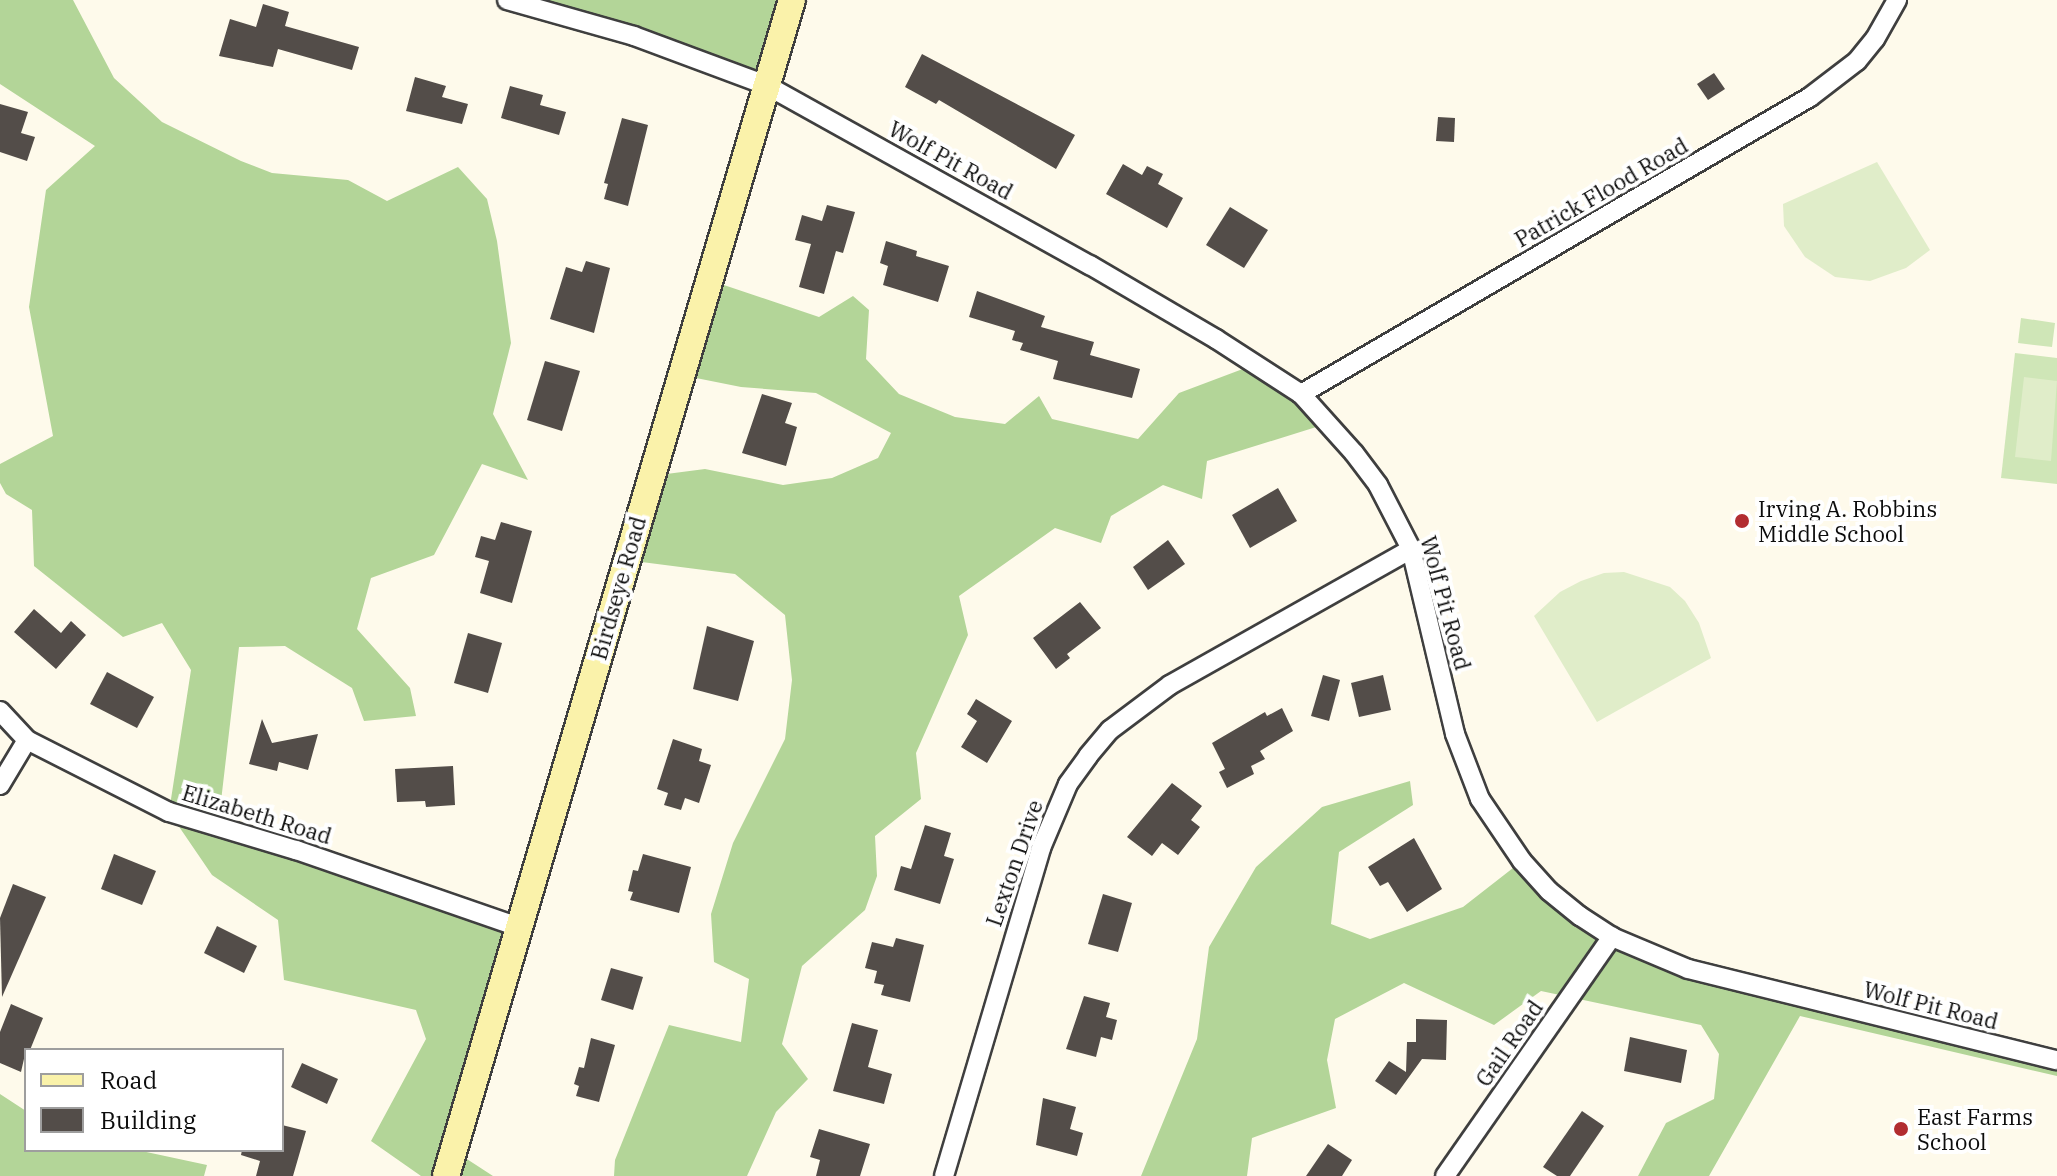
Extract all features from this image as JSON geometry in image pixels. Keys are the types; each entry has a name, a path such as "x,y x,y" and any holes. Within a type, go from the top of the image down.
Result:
{"main road":[{"name":"Birdseye Road","path":"446,1176 792,0"}],"street":[{"name":"Wolf Pit Road","path":"507,0 634,36 766,85 1102,272 1301,394 1378,485 1411,549 1455,734 1480,799 1500,833 1549,891 1612,937 1646,953 1733,982 2057,1060"},
{"name":"Patrick Flood Road","path":"1301,394 1810,97 1857,61 1882,28 1897,0"},
{"name":"Lexton Drive","path":"944,1176 1041,848 1068,784 1088,756 1110,730 1170,685 1411,549"},
{"name":"Elizabeth Road","path":"0,711 27,740 169,812 296,850 518,927"},
{"path":"0,785 27,740"},
{"name":"Gail Road","path":"1445,1176 1612,937"}],"green space":[{"path":"0,0 73,0 114,78 162,122 241,161 272,173 348,180 387,201 458,167 487,199 497,241 511,343 493,414 528,480 482,464 434,555 371,578 357,629 410,688 416,716 364,721 352,688 285,646 239,647 218,827 518,927 453,1150 493,1176 421,1176 371,1141 426,1039 416,1010 284,980 278,920 212,875 169,812 191,670 162,623 123,637 34,566 32,510 6,494 0,483 0,464 53,436 29,307 46,190 95,146 0,84"},
{"path":"507,0 792,0 766,85"},
{"path":"1877,162 1930,250 1906,268 1870,281 1835,277 1805,257 1784,226 1783,204"},
{"path":"709,280 819,317 853,296 869,310 866,359 899,394 955,417 1005,424 1039,396 1052,419 1138,439 1179,393 1256,364 1329,423 1207,461 1202,499 1163,485 1111,516 1101,543 1055,528 959,596 968,635 916,753 921,799 875,836 877,876 865,910 802,966 782,1044 808,1079 776,1112 747,1176 614,1176 615,1160 669,1025 741,1042 749,979 714,962 711,914 733,843 785,739 792,680 785,615 735,574 626,560 651,476 705,469 783,485 832,478 878,458 891,433 816,393 741,387 681,375"},
{"path":"2021,318 2055,323 2052,347 2018,343"},
{"path":"2015,353 2057,358 2057,484 2001,478"},
{"path":"2024,377 2057,381 2051,461 2015,457"},
{"path":"1624,572 1670,587 1685,601 1699,623 1711,658 1597,722 1534,616 1560,592 1581,581 1604,573"},
{"path":"1410,781 1413,805 1339,852 1331,924 1370,939 1463,907 1522,861 1549,891 1646,953 2057,1060 2057,1076 1800,1016 1709,1176 1638,1176 1666,1123 1714,1099 1719,1054 1701,1025 1541,991 1494,1025 1404,983 1335,1019 1327,1060 1336,1108 1252,1138 1247,1176 1141,1176 1197,1039 1209,947 1256,867 1322,807"},
{"path":"0,1094 24,1110 24,1152 146,1152 207,1165 204,1176 0,1176"}],"building":[{"path":"263,4 289,12 285,26 359,47 352,70 278,49 273,67 219,56 230,19 256,27"},
{"path":"922,54 1075,135 1056,169 939,100 936,104 905,87"},
{"path":"1714,73 1725,89 1708,100 1697,84"},
{"path":"415,77 446,86 442,97 468,104 462,124 406,111"},
{"path":"510,86 543,95 540,105 566,112 559,135 501,118"},
{"path":"0,104 28,112 21,133 35,137 27,161 0,152"},
{"path":"1438,117 1455,118 1454,142 1436,141"},
{"path":"622,118 648,125 628,206 604,199 608,184 604,183"},
{"path":"1123,164 1142,175 1147,166 1163,174 1158,184 1183,198 1167,228 1106,194"},
{"path":"827,205 855,212 843,253 836,251 824,294 799,287 811,244 795,240 802,215 822,221"},
{"path":"1230,207 1268,230 1244,268 1206,245"},
{"path":"886,241 917,251 916,256 949,266 938,302 883,285 888,266 880,263"},
{"path":"586,261 610,268 594,333 550,319 566,267 582,272"},
{"path":"977,291 1045,316 1041,327 1094,342 1090,355 1140,369 1132,398 1053,379 1058,361 1020,350 1023,343 1012,340 1015,331 969,317"},
{"path":"545,361 580,371 562,431 527,420"},
{"path":"762,394 792,403 785,423 797,427 786,466 742,453"},
{"path":"1278,488 1297,521 1250,548 1232,515"},
{"path":"501,522 532,531 512,603 480,593 489,561 475,557 481,536 495,540"},
{"path":"1168,540 1185,564 1148,590 1133,567"},
{"path":"1080,602 1101,628 1067,654 1070,658 1056,669 1033,638"},
{"path":"34,609 61,633 71,621 86,635 56,669 14,632"},
{"path":"707,626 754,641 738,701 693,689"},
{"path":"468,633 502,643 488,693 454,683"},
{"path":"107,672 154,697 137,728 90,704"},
{"path":"1323,675 1340,680 1329,721 1311,716"},
{"path":"1383,675 1391,710 1359,717 1351,683"},
{"path":"976,699 1012,721 987,763 961,747 977,721 967,714"},
{"path":"1282,708 1293,731 1260,751 1265,759 1251,766 1254,774 1227,788 1219,772 1225,769 1212,743 1265,712 1267,716"},
{"path":"262,719 272,743 318,734 308,770 279,762 277,771 249,764"},
{"path":"673,739 702,749 699,761 711,765 699,803 685,798 681,810 664,805 668,793 657,789"},
{"path":"453,766 455,805 426,807 425,801 397,802 395,769"},
{"path":"1172,783 1202,806 1191,820 1200,827 1178,855 1162,843 1152,856 1127,837"},
{"path":"925,825 951,833 944,856 954,859 940,904 894,890 901,866 911,869"},
{"path":"1414,838 1442,889 1407,912 1388,882 1380,886 1368,867"},
{"path":"114,854 156,871 142,905 101,889"},
{"path":"643,854 691,867 679,913 630,900 633,892 628,891 633,870 638,871"},
{"path":"13,884 46,897 2,997 0,918"},
{"path":"1103,894 1132,903 1118,952 1088,944"},
{"path":"217,926 257,946 244,973 204,953"},
{"path":"896,938 924,945 910,1002 881,995 884,985 874,983 877,971 865,968 872,942 893,947"},
{"path":"611,968 643,977 633,1010 601,1000"},
{"path":"1084,996 1110,1003 1106,1017 1117,1020 1112,1040 1101,1037 1096,1057 1066,1049"},
{"path":"11,1004 43,1018 31,1048 24,1048 21,1072 0,1063 0,1032"},
{"path":"1416,1019 1447,1020 1446,1060 1422,1059 1396,1095 1375,1081 1389,1061 1406,1072 1407,1042 1416,1042"},
{"path":"852,1023 878,1030 868,1067 892,1074 884,1104 833,1091"},
{"path":"1630,1037 1687,1050 1681,1083 1624,1071"},
{"path":"591,1038 615,1045 599,1102 576,1096 579,1086 574,1084 579,1067 584,1068"},
{"path":"302,1063 338,1079 327,1104 291,1087"},
{"path":"1043,1098 1076,1107 1070,1129 1083,1133 1077,1156 1036,1145"},
{"path":"1582,1111 1604,1126 1570,1176 1557,1176 1543,1167"},
{"path":"284,1126 306,1131 293,1176 256,1176 260,1161 241,1155 242,1152 284,1152"},
{"path":"819,1129 870,1144 860,1176 816,1176 820,1160 810,1157"},
{"path":"1328,1144 1352,1160 1342,1176 1306,1176"}],"place":[{"name":"Irving A. Robbins Middle School","path":"1742,521"},
{"name":"East Farms School","path":"1901,1129"}]}
